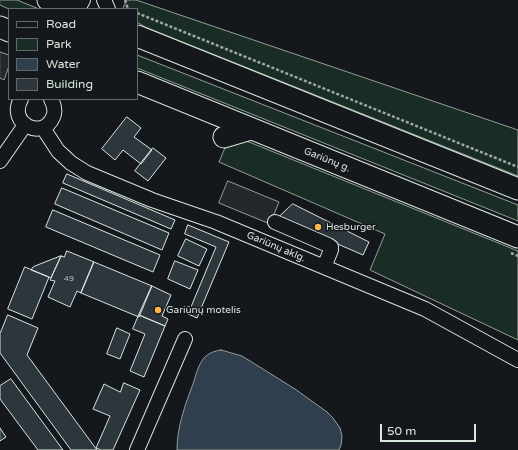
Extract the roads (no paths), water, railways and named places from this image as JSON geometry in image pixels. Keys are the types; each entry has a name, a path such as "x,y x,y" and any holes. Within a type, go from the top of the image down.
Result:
{"highway":[{"path":"48,0 67,8"},
{"path":"138,36 518,189"},
{"name":"Gariūnų g.","path":"138,82 518,237"},
{"path":"224,137 251,129"}],"street":[{"path":"21,100 17,109 18,115 25,125 36,129 43,128 48,124 54,114 55,109 51,100"},
{"path":"0,161 25,125"},
{"name":"Gariūnų aklg.","path":"43,128 58,151 71,163 87,173 152,200 216,222 425,309 518,360"},
{"path":"275,222 331,247 324,267"},
{"path":"137,450 185,339"}],"water":[{"path":"221,350 242,356 295,389 327,412 340,428 342,436 339,450 177,450 178,433 182,416 199,367 204,358"}],"place":[{"name":"Hesburger","path":"318,227"},
{"name":"Gariūnų motelis","path":"158,310"}]}
